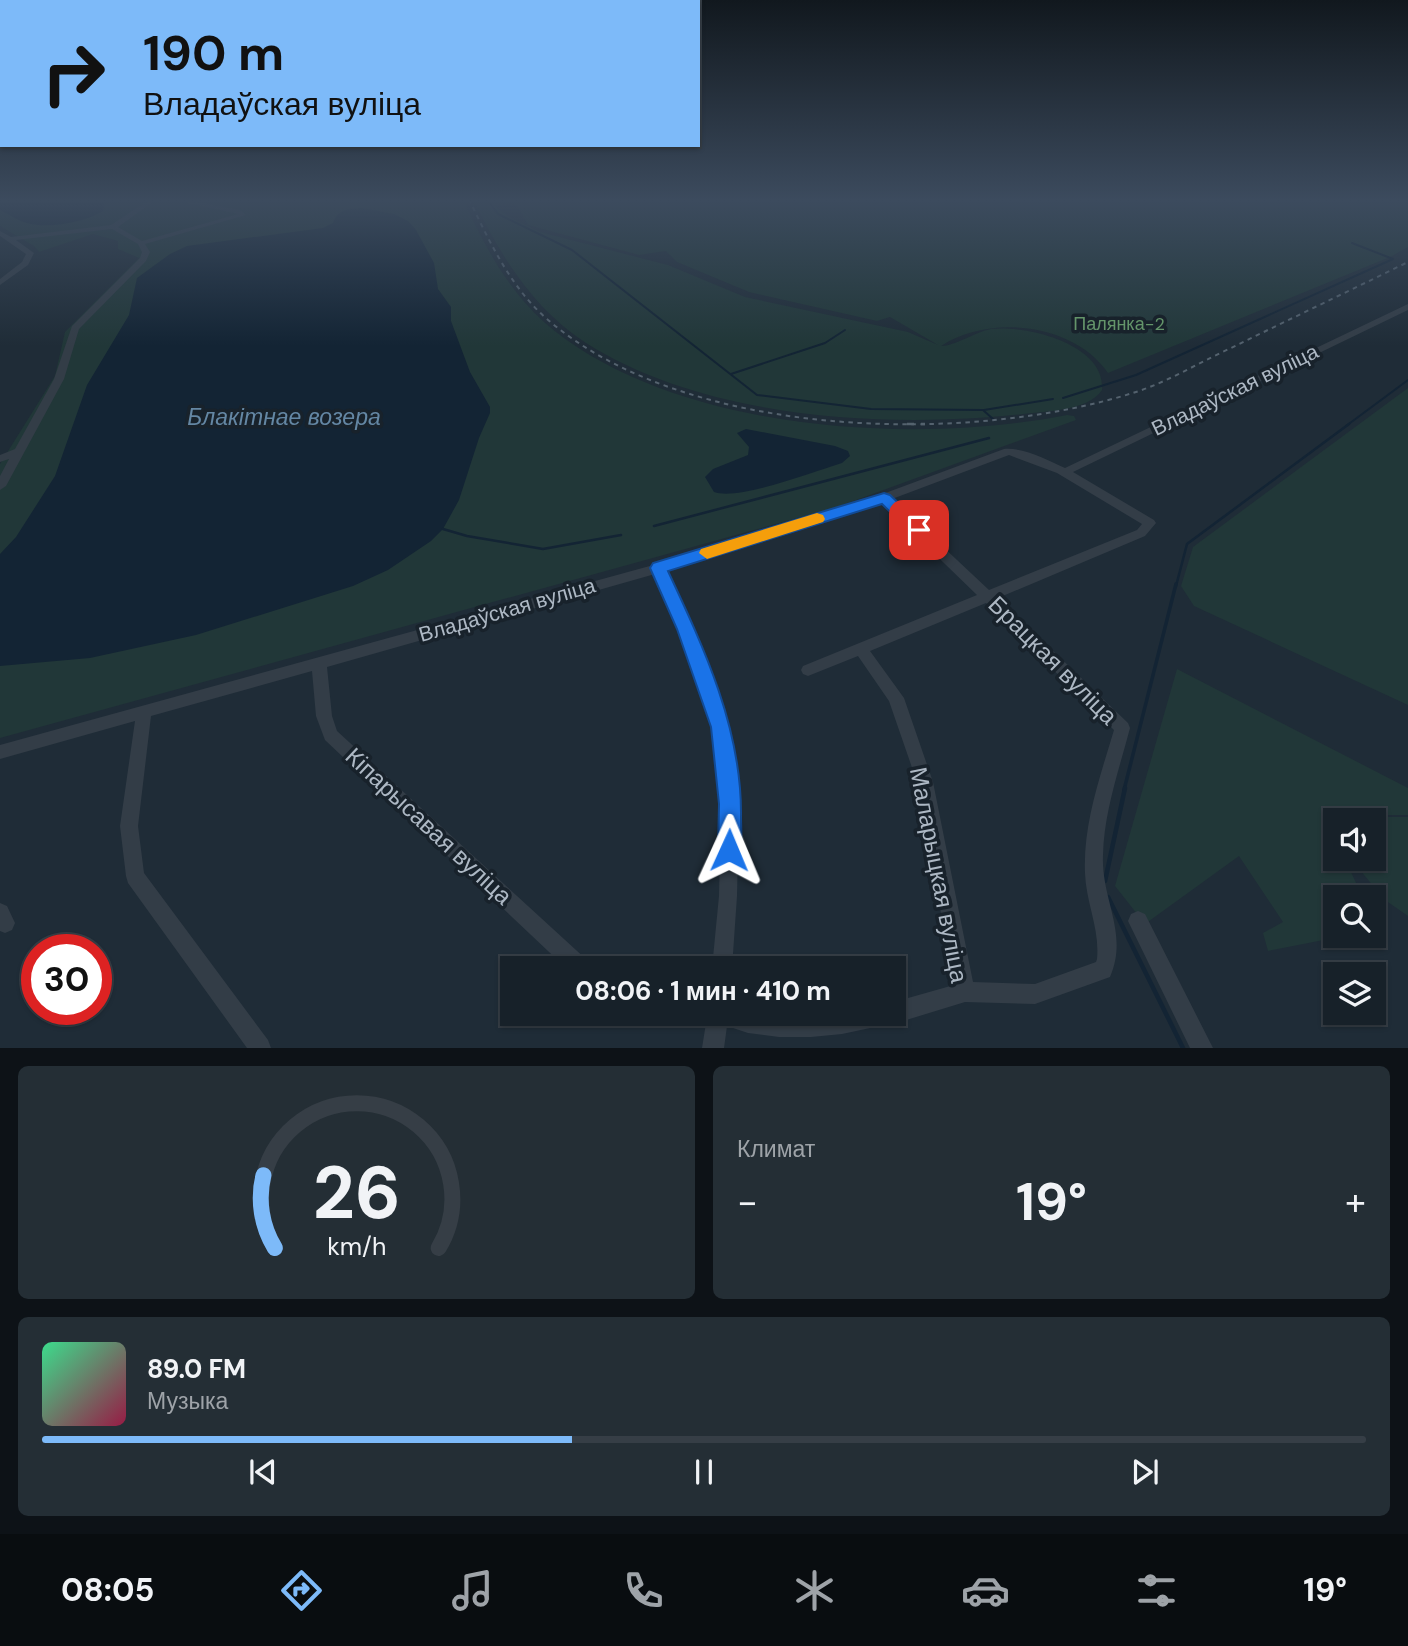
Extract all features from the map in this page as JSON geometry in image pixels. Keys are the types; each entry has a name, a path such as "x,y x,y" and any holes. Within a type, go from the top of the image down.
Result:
{"street":[{"path":"0,283 21,267 30,253 23,248"},
{"path":"0,486 59,379 72,334 95,305 143,259 146,252 144,248"},
{"path":"1,268 21,267"},
{"name":"Владаўская вуліца","path":"0,751 659,568 884,498 1008,451 1026,454 1063,473 1408,307"},
{"path":"0,459 20,450"},
{"path":"808,670 1141,533 1150,523 1063,473"},
{"name":"Брацкая вуліца","path":"884,498 987,595 1122,729 1095,837 1094,877 1108,942 1108,960 1103,970 1035,994 965,992"},
{"path":"659,568 686,629 722,727 730,804 728,896 723,956"},
{"name":"Маларыцкая вуліца","path":"860,648 897,698 925,782 965,992 906,1010"},
{"name":"Кіпарысавая вуліца","path":"319,662 324,716 331,735 569,956"},
{"path":"144,711 129,826 135,876 260,1048"},
{"path":"1138,920 1202,1048"},
{"path":"713,1048 716,1026"},
{"name":"Маларыцкая вуліца","path":"776,1026 816,1026"}],"green space":[{"path":"36,248 51,248 39,252"},
{"path":"488,248 507,280 531,309 544,322 596,359 657,387 723,408 794,421 866,428 937,429 1005,424 1067,415 1074,416 1076,420 834,508 0,738 0,464 55,376 65,332 139,258 118,249"},
{"name":"Палянка-2","path":"500,248 602,248 668,265 745,297 908,332 938,345 890,317 877,321 749,292 677,262 666,251 639,255 613,248 1406,248 1108,373 1093,356 1074,343 1053,334 1006,327 983,330 961,336 941,346 991,329 1024,330 1043,334 1078,349 1091,360 1100,374 1102,390 1087,402 1066,409 914,420 798,413 741,403 686,388 634,368 586,343 567,329 534,297"},
{"path":"1408,388 1408,705 1194,606 1181,586 1193,547"},
{"path":"1177,669 1408,788 1408,815 1386,815 1386,808 1323,808 1323,871 1351,871 1357,885 1323,885 1323,940 1268,951 1263,933 1283,922 1239,856 1145,924 1115,886"},
{"path":"1386,817 1408,817 1408,916 1386,901 1386,885 1372,885 1361,871 1386,871"}],"water":[{"name":"Блакітнае возера","path":"183,248 426,248 434,263 438,289 451,307 451,321 470,372 490,407 459,500 443,529 431,541 388,570 353,586 196,635 90,658 0,666 0,554 16,537 55,476 87,385 129,315 137,278"},
{"path":"746,429 835,446 848,451 850,456 842,463 758,489 726,494 714,492 705,477 713,469 748,455 749,447 737,433"}],"waterway":[{"path":"568,248 757,395 871,409 983,410 993,419"},
{"path":"1063,398 1136,375 1393,259 1365,248"},
{"path":"731,374 825,343 845,330"},
{"path":"1346,426 1408,380"},
{"path":"984,410 1053,399"},
{"path":"1176,586 1187,544 1349,424"},
{"path":"654,526 989,438"},
{"path":"443,529 467,536 543,549 621,535"},
{"path":"1124,790 1176,584"},
{"path":"1105,881 1125,788"},
{"path":"1108,897 1183,1048"}],"railway":[{"path":"494,248 522,293 547,319 605,359 675,389 751,409 832,421 915,424"},
{"path":"915,424 995,420 1071,409 1139,391 1408,262"},
{"path":"907,424 915,424"},
{"path":"915,424 925,424"}],"slow traffic":[{"path":"707,553 817,519"}],"route":[{"path":"729,850 730,804 722,727 686,629 659,568 884,498 919,530"}]}
